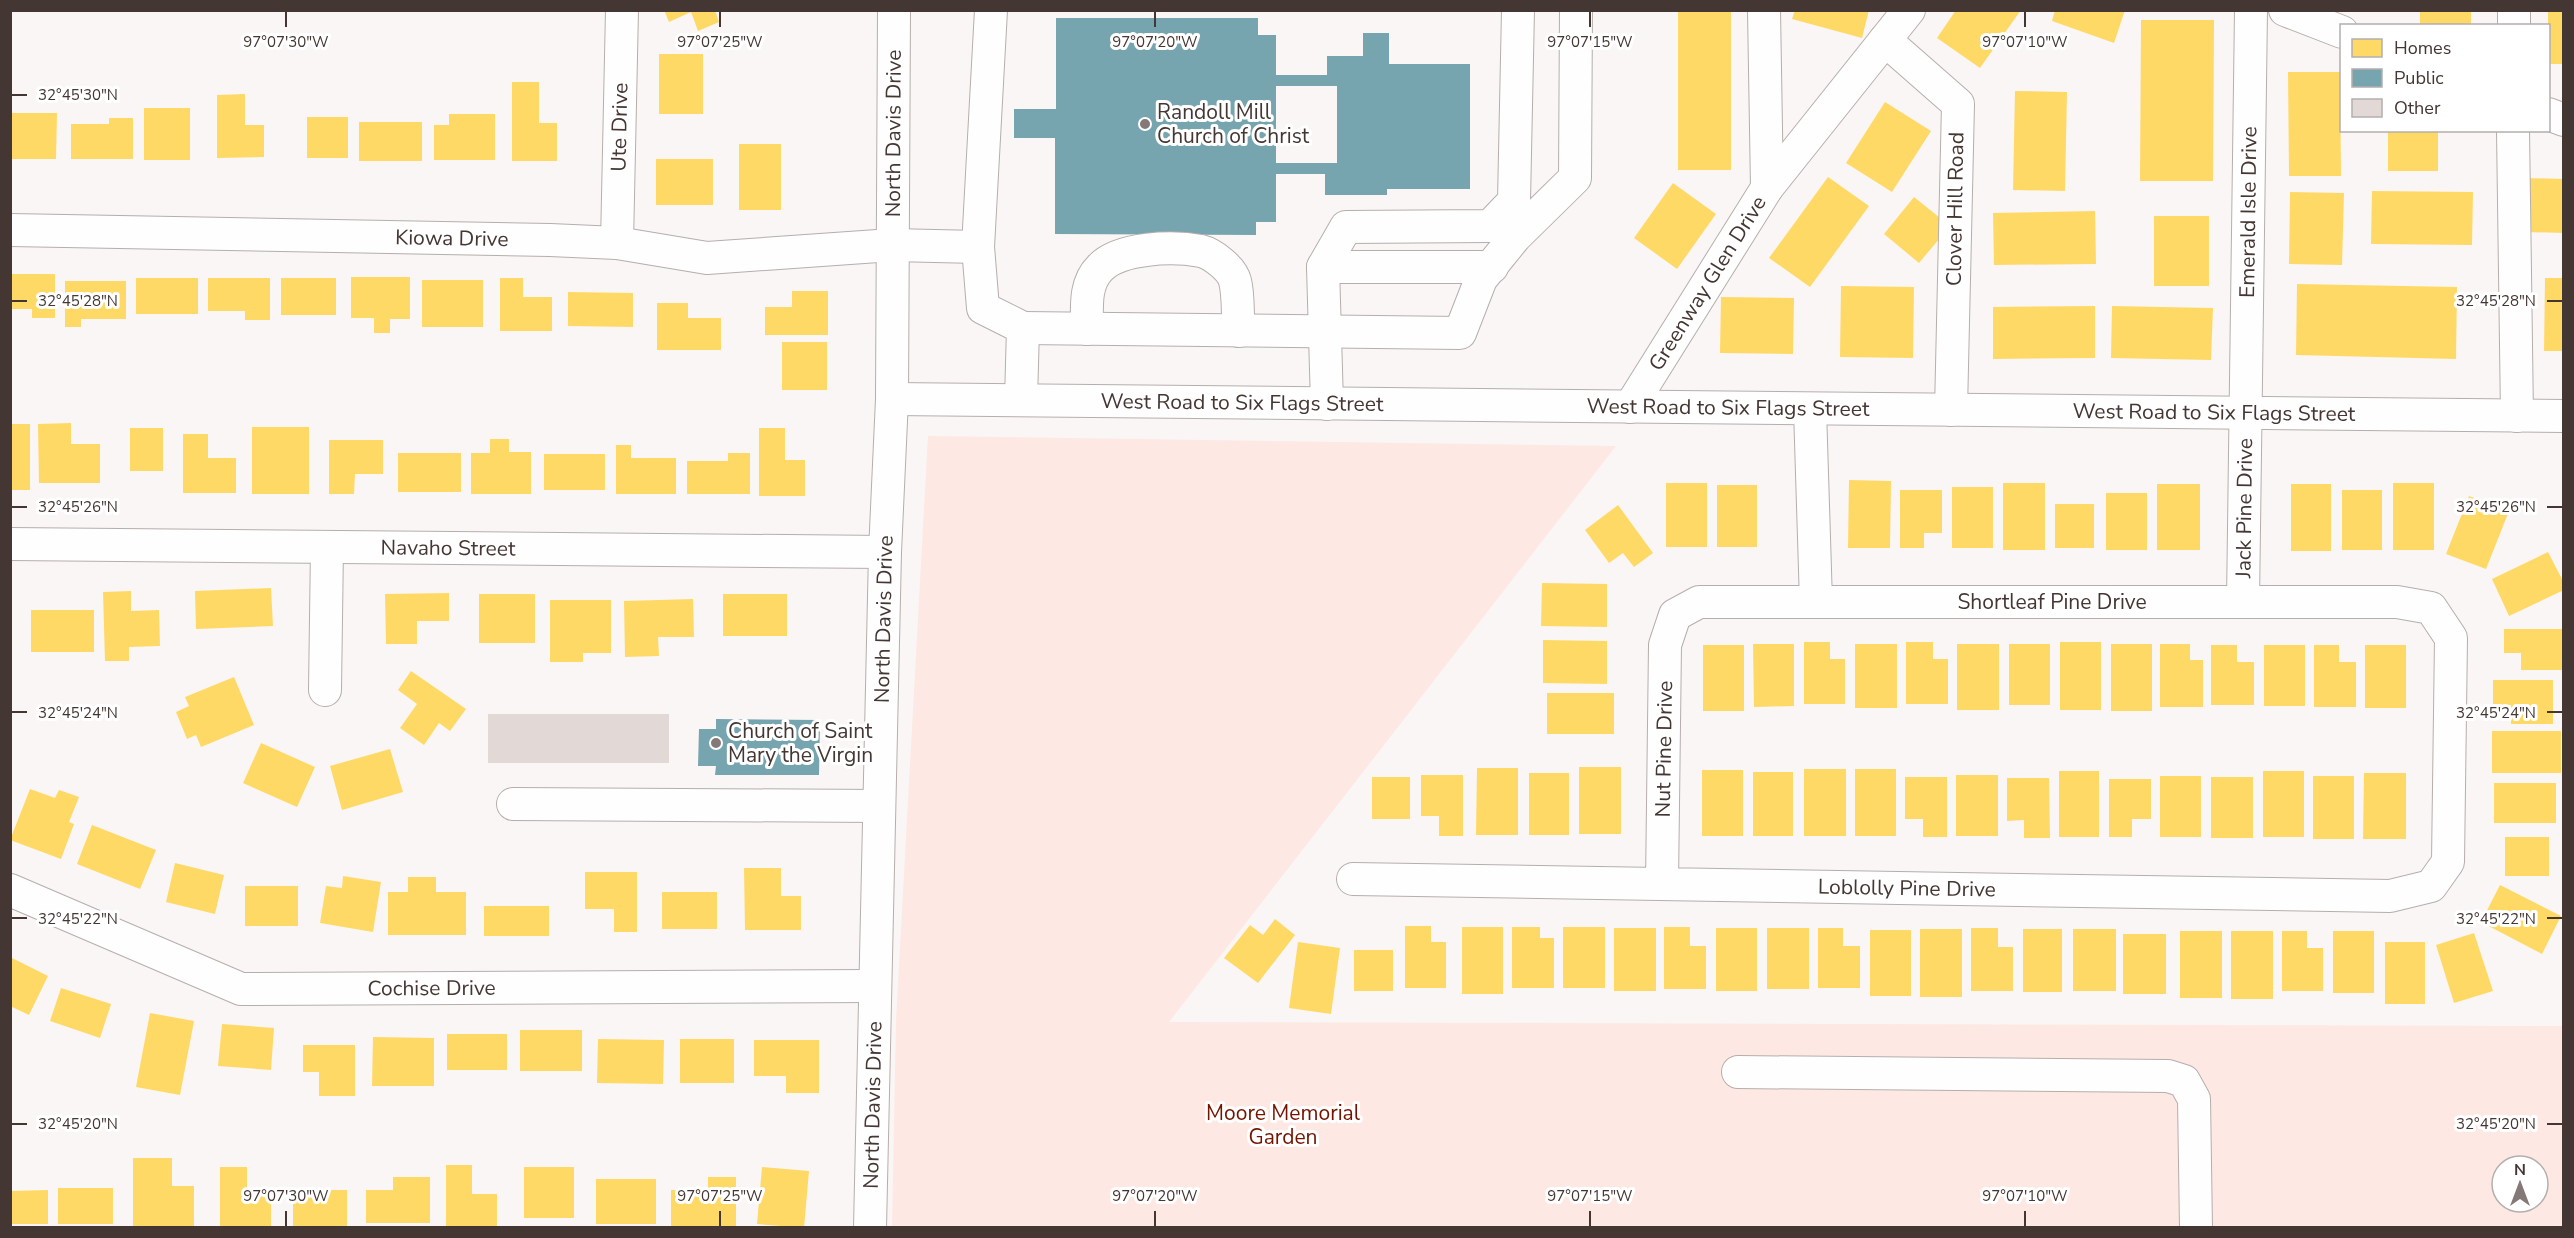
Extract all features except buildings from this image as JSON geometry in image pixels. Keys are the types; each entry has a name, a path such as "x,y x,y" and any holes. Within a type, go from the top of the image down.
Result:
{"street":[{"name":"Ute Drive","path":"617,243 622,10"},
{"name":"North Davis Drive","path":"870,1227 873,986 885,552 892,399 894,10"},
{"path":"991,10 978,247 983,308 1023,328 1325,333 1460,333 1481,279 1515,237 1575,178 1576,10"},
{"path":"1327,404 1323,267 1346,226 1490,226 1514,201 1518,10"},
{"name":"Greenway Glen Drive","path":"1630,407 1767,188 1764,10"},
{"path":"1767,188 1909,10"},
{"name":"Emerald Isle Drive","path":"2245,413 2251,10"},
{"path":"2285,10 2340,31"},
{"name":"Clover Hill Road","path":"1885,40 1958,104 1951,410"},
{"path":"2513,132 2517,416"},
{"name":"Kiowa Drive","path":"10,230 351,235 617,243 707,258 892,245 978,247"},
{"path":"1087,329 1088,287 1099,269 1113,257 1129,251 1172,250 1203,251 1219,260 1235,279 1239,331"},
{"path":"1323,267 1492,267"},
{"path":"1021,400 1023,328"},
{"name":"West Road to Six Flags Street","path":"892,399 2564,416"},
{"path":"1810,409 1816,602"},
{"name":"Jack Pine Drive","path":"2243,602 2245,413"},
{"name":"Navaho Street","path":"10,544 885,552"},
{"path":"325,690 327,548"},
{"name":"Shortleaf Pine Drive","path":"1675,615 1699,602 2397,602 2431,608 2451,638 2448,862"},
{"name":"Nut Pine Drive","path":"1662,884 1665,645 1675,615"},
{"path":"513,804 878,806"},
{"name":"Loblolly Pine Drive","path":"1353,879 2391,896 2431,886 2448,862"},
{"name":"Cochise Drive","path":"10,890 241,989 873,986"},
{"path":"1738,1072 2168,1076 2176,1078 2184,1081 2194,1099 2196,1227"}],"green space":[{"name":"Moore Memorial Garden","path":"928,436 1616,446 1169,1022 2563,1026 2563,1227 892,1228 896,1021"}],"place":[{"name":"Randoll Mill Church of Christ","path":"1145,124"},
{"name":"Church of Saint Mary the Virgin","path":"716,743"}]}
